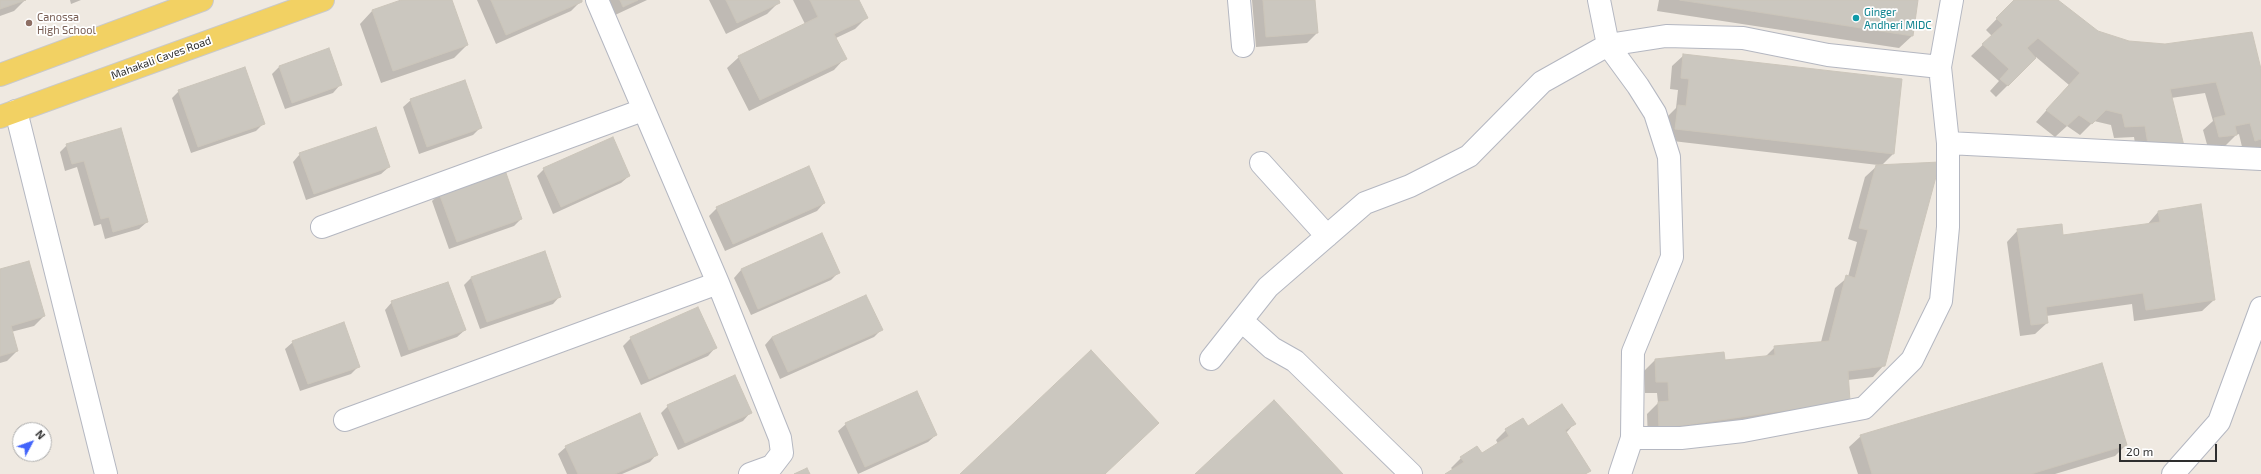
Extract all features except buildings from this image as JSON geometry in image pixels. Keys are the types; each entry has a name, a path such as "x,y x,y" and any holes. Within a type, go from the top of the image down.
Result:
{"main road":[{"path":"0,75 202,0"},
{"name":"Mahakali Caves Road","path":"8,114 323,0"}],"street":[{"path":"597,0 718,283 780,438 782,453 772,466 750,474"},
{"path":"1239,0 1243,46"},
{"path":"1599,0 1608,45 1638,86 1655,113 1669,157 1672,258 1634,352 1632,438 1620,474"},
{"path":"1632,438 1681,438 1742,431 1864,408 1912,360 1940,301 1948,228 1948,143 1940,67 1952,0"},
{"path":"1210,359 1268,287 1364,203 1410,186 1469,156 1542,82 1608,45 1666,36 1743,38 1828,55 1940,67"},
{"path":"322,227 643,110"},
{"path":"8,114 106,474"},
{"path":"1948,143 2261,159"},
{"path":"1261,163 1327,236"},
{"path":"345,420 718,283"},
{"path":"2173,474 2219,422 2261,308"},
{"path":"1242,320 1272,348 1295,361 1411,474"}],"place":[{"name":"Ginger Andheri MIDC","path":"1856,18"},
{"name":"Canossa High School","path":"29,23"}]}
